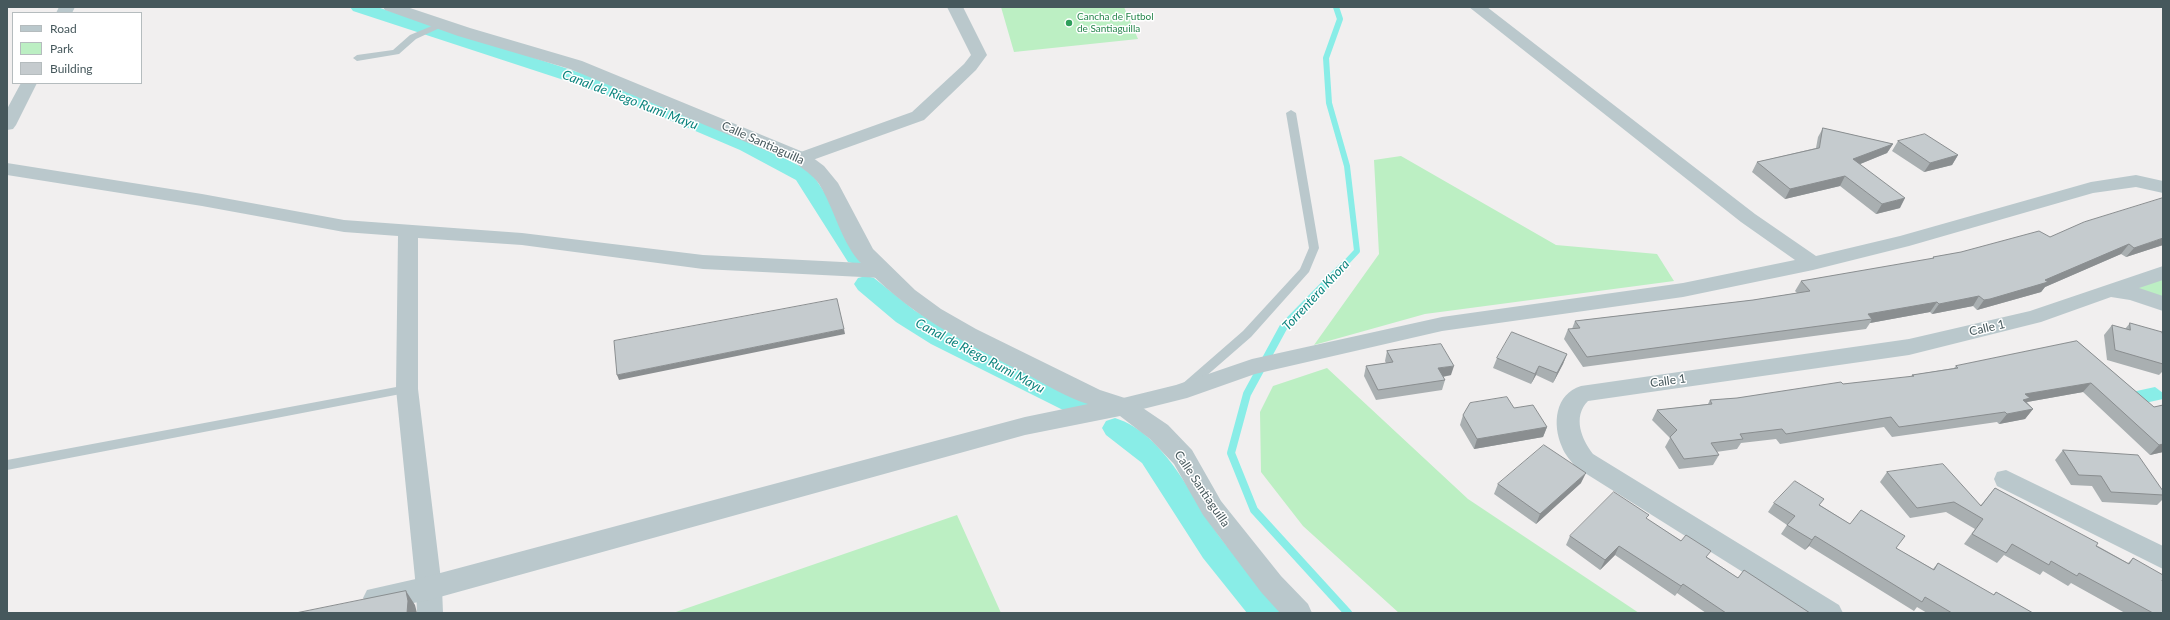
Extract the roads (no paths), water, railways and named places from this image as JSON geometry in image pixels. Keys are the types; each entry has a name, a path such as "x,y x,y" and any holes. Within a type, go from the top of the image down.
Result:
{"street":[{"name":"Calle Santiaguilla","path":"390,7 442,25 583,68 801,158 817,170 828,183 854,236 865,254 907,295 932,314 968,335 1092,397 1123,406 1158,432 1183,457 1212,508 1271,584 1298,613"},
{"path":"801,158 918,116 970,67 979,55 954,7"},
{"path":"1477,7 1748,218 1813,263"},
{"path":"7,126 28,84"},
{"path":"7,169 202,200 344,226 408,232 522,239 703,262 882,271"},
{"path":"352,603 430,601 1025,426 1123,406 1179,392 1252,367 1291,358 1442,324 1683,290 1813,263 1902,242 2090,188 2136,181 2163,187"},
{"path":"408,232 407,389 430,601"},
{"name":"Calle 1","path":"1830,613 1585,461 1573,446 1568,424 1570,405 1581,394 1909,347 2034,317 2163,273"},
{"name":"Calle 1","path":"2110,290 2133,293 2163,304"},
{"path":"2006,479 2163,558"}],"lane":[{"path":"357,58 396,52 413,37 442,25"},
{"path":"1179,392 1247,334 1305,270 1314,248 1291,113"},
{"path":"7,466 407,389"}],"water":[{"path":"2155,387 2163,393 2163,399 2145,403 2132,392"}],"waterway":[{"name":"Canal de Riego Rumi Mayu","path":"359,7 586,81 646,103 747,146 804,176 856,257"},
{"name":"Torrentera Khora","path":"1336,7 1340,19 1326,58 1329,103 1347,166 1357,251 1342,267"},
{"name":"Torrentera Khora","path":"1343,266 1284,326 1247,394 1231,453 1254,510 1348,613"},
{"name":"Canal de Riego Rumi Mayu","path":"866,284 905,316 940,338 1078,406"},
{"name":"Canal de Riego Rumi Mayu","path":"1115,428 1152,456 1213,549 1265,613"}],"place":[{"name":"Cancha de Futbol de Santiaguilla","path":"1069,23"}]}
